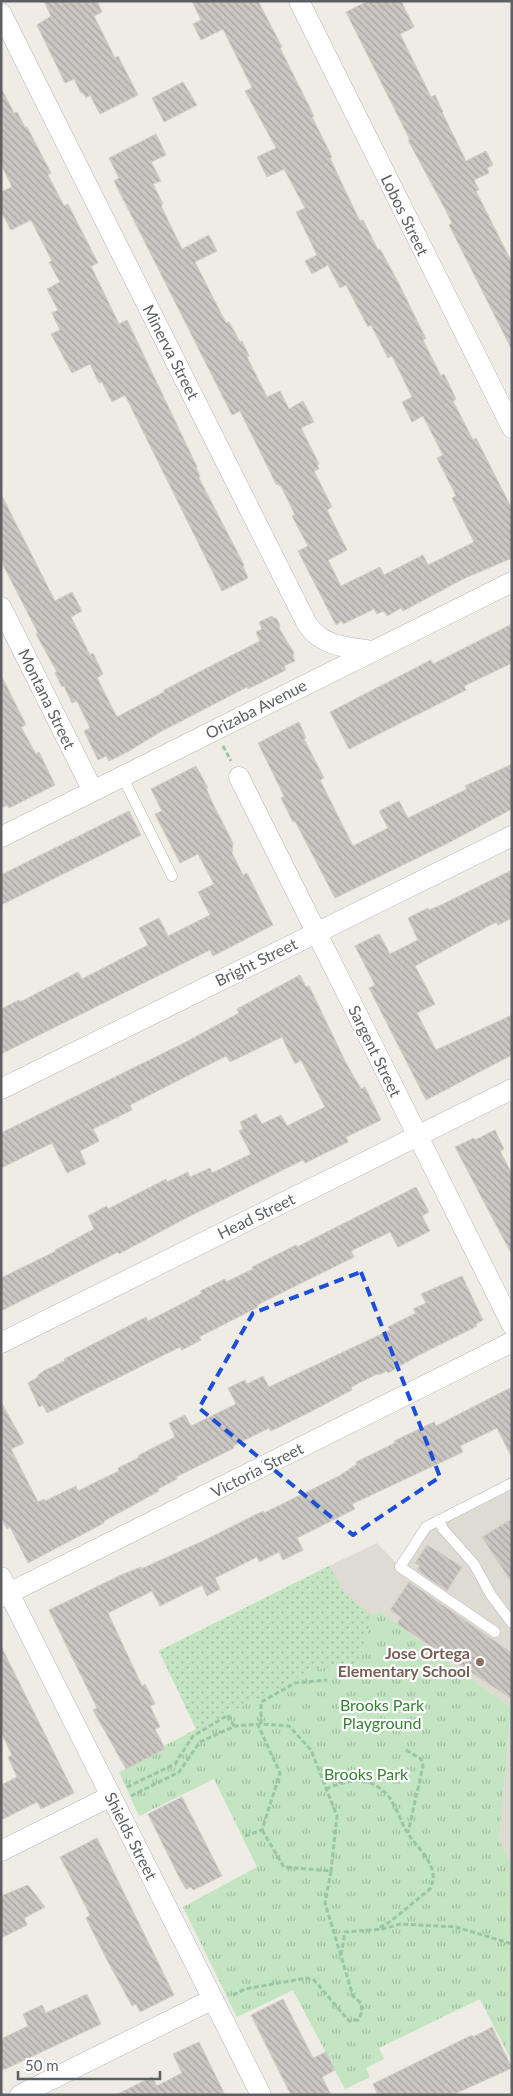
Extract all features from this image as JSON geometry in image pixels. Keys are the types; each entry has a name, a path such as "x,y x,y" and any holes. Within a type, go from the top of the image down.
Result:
{"street":[{"name":"Lobos Street","path":"299,1 512,428"},
{"name":"Minerva Street","path":"1,13 307,624 313,634 322,640 372,651"},
{"name":"Orizaba Avenue","path":"1,836 512,582"},
{"name":"Montana Street","path":"1,607 93,791"},
{"name":"Sargent Street","path":"239,777 512,1325"},
{"name":"Bright Street","path":"1,1089 512,836"},
{"name":"Head Street","path":"1,1343 512,1089"},
{"name":"Victoria Street","path":"4,1589 512,1342"},
{"name":"Shields Street","path":"4,1589 112,1798 220,1999 261,2095"},
{"path":"1,1851 112,1798"},
{"path":"20,2095 220,1999"}],"lane":[{"path":"122,776 172,876"},
{"path":"495,1632 400,1567 426,1527 512,1483"},
{"path":"439,1520 443,1528 474,1564 491,1595 512,1623"}],"path":[{"path":"215,730 239,777"},
{"path":"327,1680 295,1683 261,1702 260,1724 280,1773 262,1830 284,1867 331,1872"},
{"path":"112,1798 175,1764 194,1736 228,1715 234,1726"},
{"path":"112,1798 179,1772 200,1742 234,1726 260,1724 290,1726 311,1750 337,1816 331,1872 324,1903 354,1996 361,2003 362,2012 358,2020 349,2021 314,1980 307,1978 246,1989 220,1999"},
{"path":"406,1750 420,1760 423,1766 408,1834"},
{"path":"326,1789 338,1784 358,1780 378,1786 391,1800 408,1834 425,1856 433,1873 430,1889 391,1921 376,1929"},
{"path":"244,1836 262,1830"},
{"path":"341,1958 345,1932 401,1924 456,1927 512,1944"}],"highlighted area":[{"path":"361,1272 440,1477 353,1535 199,1408 253,1313"}],"shaded area":[{"name":"Jose Ortega Elementary School","path":"512,1479 512,1865 499,1840 511,1708 379,1611 373,1616 345,1594 329,1566 377,1543 396,1563 423,1525"}],"green space":[{"name":"Brooks Park","path":"329,1566 345,1594 373,1616 379,1611 511,1708 499,1840 512,1865 512,2062 480,1999 379,2048 384,2059 366,2068 370,2077 345,2089 293,1990 237,2017 183,1907 257,1867 214,1779 139,1816 119,1772 165,1750 164,1746 196,1729 159,1651"},
{"path":"329,1566 345,1594 373,1616 358,1665 311,1669 290,1682 197,1729 159,1651"}],"building":[{"path":"44,1 97,1 102,12 94,16 115,58 118,56 138,95 100,114 90,95 86,98 81,93 74,79 65,83 37,25 51,16"},
{"path":"192,1 258,1 314,116 312,117 360,221 363,220 378,250 380,249 398,282 426,339 423,340 441,376 444,374 456,399 453,401 473,440 476,438 512,509 512,558 463,579 403,611 401,608 387,616 384,611 377,614 374,609 343,624 342,621 336,625 298,551 308,546 292,516 295,515 281,486 276,484 240,411 232,415 114,181 119,178 109,158 156,134 166,155 151,162 161,181 153,184 163,204 161,206 182,249 209,235 217,251 195,262 226,323 229,322 240,342 242,341 249,356 247,357 267,397 280,391 289,409 303,401 314,422 301,428 319,464 317,465 319,469 314,471 332,507 327,510 347,550 328,560 341,586 380,567 384,575 423,555 428,565 474,542 452,498 456,496 437,458 443,455 423,416 412,422 402,402 412,397 392,356 388,358 371,325 368,327 346,285 340,288 328,265 312,274 305,261 317,255 296,212 305,208 284,169 267,177 257,157 276,148 245,91 252,88 223,29 201,40 193,24 201,20"},
{"path":"368,1 401,1 414,27 400,34 431,97 435,95 466,161 486,151 493,165 487,168 489,173 474,180 479,190 476,191 512,263 512,350 449,225 452,223 408,140 410,140 346,12"},
{"path":"183,82 197,105 164,122 152,98"},
{"path":"1,88 14,113 17,112 25,127 27,127 51,173 48,175 64,206 68,204 98,263 91,266 119,324 127,320 197,467 199,478 244,565 248,578 222,591 125,395 112,402 102,382 99,383 90,364 72,373 51,334 60,330 52,313 58,310 47,289 60,282 49,262 52,261 31,220 11,230 1,211 1,192 12,187 1,164"},
{"path":"1,494 55,601 72,592 82,611 71,617 90,655 93,653 103,674 97,678 117,717 164,692 164,690 260,641 256,632 262,629 259,622 272,616 276,618 280,625 279,628 294,653 295,661 284,666 286,670 248,689 247,687 160,732 129,751 109,761 106,756 98,760 84,731 90,728 77,701 72,703 64,686 62,687 55,673 57,672 36,634 38,633 1,561"},
{"path":"512,624 512,663 464,686 466,690 349,749 330,712 431,660 433,664"},
{"path":"1,675 26,725 21,727 36,754 39,752 55,785 9,808 7,805 1,808"},
{"path":"299,722 306,738 304,739 324,778 320,780 353,846 388,828 379,811 399,801 408,818 467,789 465,786 512,764 512,809 448,843 335,898 281,798 284,796 258,743"},
{"path":"196,766 233,843 232,853 243,875 247,873 273,925 213,956 210,950 1,1054 1,1009 19,1000 20,1002 78,972 82,979 148,945 139,928 159,918 168,936 210,915 198,892 214,884 198,854 180,863 155,814 162,811 151,789"},
{"path":"129,811 141,835 1,905 1,875"},
{"path":"512,870 512,918 498,925 496,922 415,966 435,1004 417,1013 436,1050 512,1015 512,1055 426,1100 369,988 375,985 355,946 379,934 390,954 418,940 408,918 428,908 429,910 441,905"},
{"path":"300,975 306,987 309,986 346,1063 361,1089 365,1087 381,1120 346,1137 348,1142 305,1163 303,1160 186,1218 119,1254 118,1252 1,1311 1,1278 56,1251 94,1229 88,1216 107,1206 108,1209 166,1179 167,1182 188,1172 190,1177 210,1168 212,1173 251,1154 239,1131 243,1129 240,1122 256,1114 262,1124 281,1115 287,1126 325,1107 301,1060 295,1064 282,1037 230,1062 226,1056 130,1105 132,1110 93,1129 99,1141 80,1151 86,1164 67,1173 52,1143 1,1168 1,1133 184,1043 239,1013 237,1009"},
{"path":"495,1130 504,1149 500,1151 512,1174 512,1255 455,1147"},
{"path":"416,1187 429,1212 422,1216 430,1231 398,1247 390,1232 351,1251 354,1257 257,1305 258,1307 199,1337 201,1340 182,1350 180,1347 47,1413 43,1405 39,1407 28,1383 45,1370 146,1317 148,1321 202,1293 200,1291 225,1279 226,1282 253,1269 252,1267 296,1245 297,1247"},
{"path":"462,1276 483,1320 476,1324 477,1326 388,1373 387,1371 377,1374 351,1387 352,1390 308,1413 271,1431 269,1428 233,1446 234,1448 176,1477 177,1479 158,1489 159,1491 104,1521 104,1523 28,1563 10,1527 7,1529 1,1518 1,1402 24,1443 11,1449 38,1502 44,1499 45,1501 76,1486 78,1491 119,1471 118,1468 138,1458 139,1455 175,1437 169,1423 185,1415 191,1426 236,1404 228,1388 245,1380 247,1384 263,1376 269,1387 390,1330 388,1327 416,1313 413,1309 426,1303 421,1294"},
{"path":"512,1387 512,1458 497,1428 460,1446 463,1452 352,1504 355,1509 297,1538 303,1550 283,1560 279,1552 259,1562 257,1557 215,1578 220,1589 207,1596 202,1585 160,1606 152,1591 108,1613 142,1686 145,1684 155,1704 150,1706 160,1727 155,1729 165,1749 126,1769 93,1710 97,1708 49,1610 121,1575 141,1567 141,1569 263,1511 264,1513 339,1476 357,1464 356,1462 395,1443 394,1441 434,1422 436,1426"},
{"path":"512,1519 512,1583 482,1537"},
{"path":"427,1545 462,1567 447,1591 417,1570 420,1566 415,1563"},
{"path":"409,1582 512,1653 512,1699 397,1624 401,1617 390,1610"},
{"path":"1,1646 74,1793 41,1809 37,1802 1,1820 1,1785 17,1777 8,1757 12,1755 1,1732"},
{"path":"182,1797 222,1876 193,1890 191,1887 186,1889 148,1814"},
{"path":"97,1838 174,1995 140,2012 136,2004 132,2006 105,1956 86,1918 90,1915 60,1857"},
{"path":"28,1885 45,1907 24,1918 27,1925 1,1938 1,1896"},
{"path":"87,1994 101,2024 1,2071 1,2039 28,2026 23,2014 42,2005 46,2013"},
{"path":"283,1999 313,2058 326,2052 335,2070 322,2077 331,2095 291,2095 251,2015"},
{"path":"492,2027 512,2068 452,2095 378,2095 373,2084"},
{"path":"199,2042 225,2095 116,2095 152,2077 157,2086 182,2073 173,2054"}],"place":[{"name":"Jose Ortega Elementary School","path":"480,1662"}],"park label":[{"name":"Brooks Park Playground","path":"382,1714"}]}
